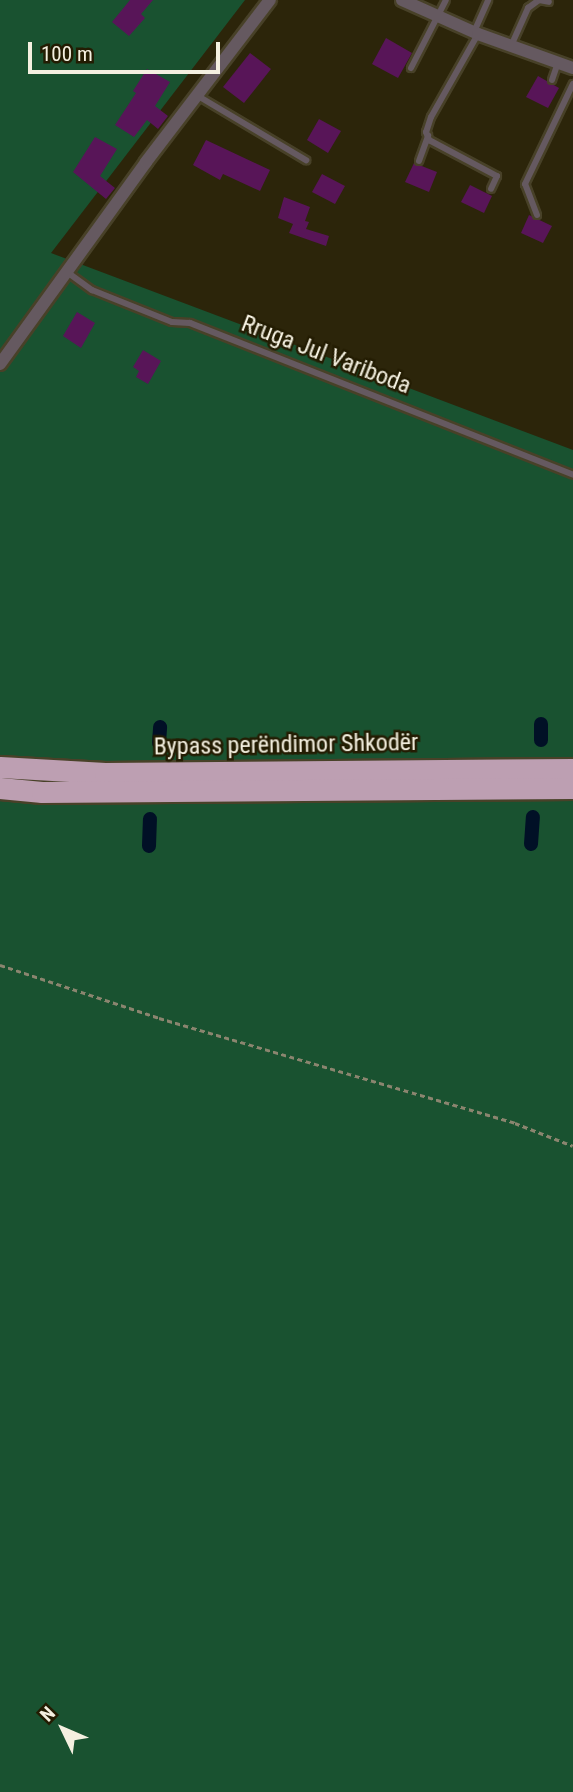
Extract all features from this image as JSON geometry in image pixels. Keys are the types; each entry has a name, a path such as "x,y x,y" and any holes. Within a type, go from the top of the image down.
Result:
{"highway":[{"name":"Bypass perëndimor Shkodër","path":"0,767 105,773 573,769"},
{"name":"Bypass perëndimor Shkodër","path":"0,788 42,792 573,788"}],"street":[{"path":"0,364 270,0"},
{"path":"406,1 476,33 572,66"}],"lane":[{"path":"411,68 446,0"},
{"path":"419,161 428,136 431,117 476,33 488,0"},
{"path":"511,46 528,8 539,0 550,2"},
{"path":"552,80 558,63"},
{"path":"537,215 525,184 573,84"},
{"path":"198,96 306,160"},
{"path":"428,136 429,140 497,176 491,189"},
{"name":"Rruga Jul Variboda","path":"67,272 92,290 172,322 190,323 573,475"}],"path":[{"path":"0,965 159,1018 489,1115 573,1146"}],"green space":[{"path":"0,0 245,0 51,253 573,450 573,1792 0,1792"}],"building":[{"path":"130,0 153,0 141,14 145,18 129,36 112,22"},
{"path":"386,38 412,53 398,78 372,64"},
{"path":"250,53 271,69 244,103 223,87"},
{"path":"147,69 170,82 155,106 168,116 158,129 147,120 134,137 115,125 136,93 133,91"},
{"path":"538,76 559,88 548,108 526,97"},
{"path":"319,119 341,131 328,153 307,140"},
{"path":"95,137 117,149 100,176 115,188 106,199 73,172"},
{"path":"206,140 270,170 260,191 223,174 220,180 193,165"},
{"path":"414,163 437,172 429,192 405,182"},
{"path":"322,174 345,186 335,204 312,192"},
{"path":"470,185 492,196 484,213 461,202"},
{"path":"284,197 310,207 305,221 309,222 306,229 329,236 326,246 289,233 293,224 278,218"},
{"path":"529,215 552,226 543,243 521,233"},
{"path":"77,312 95,323 81,348 63,336"},
{"path":"143,350 161,361 148,384 136,377 139,371 133,367"}],"waterway":[{"path":"541,724 541,740"},
{"path":"159,743 160,727"},
{"path":"531,844 533,817"},
{"path":"149,846 150,819"}]}
